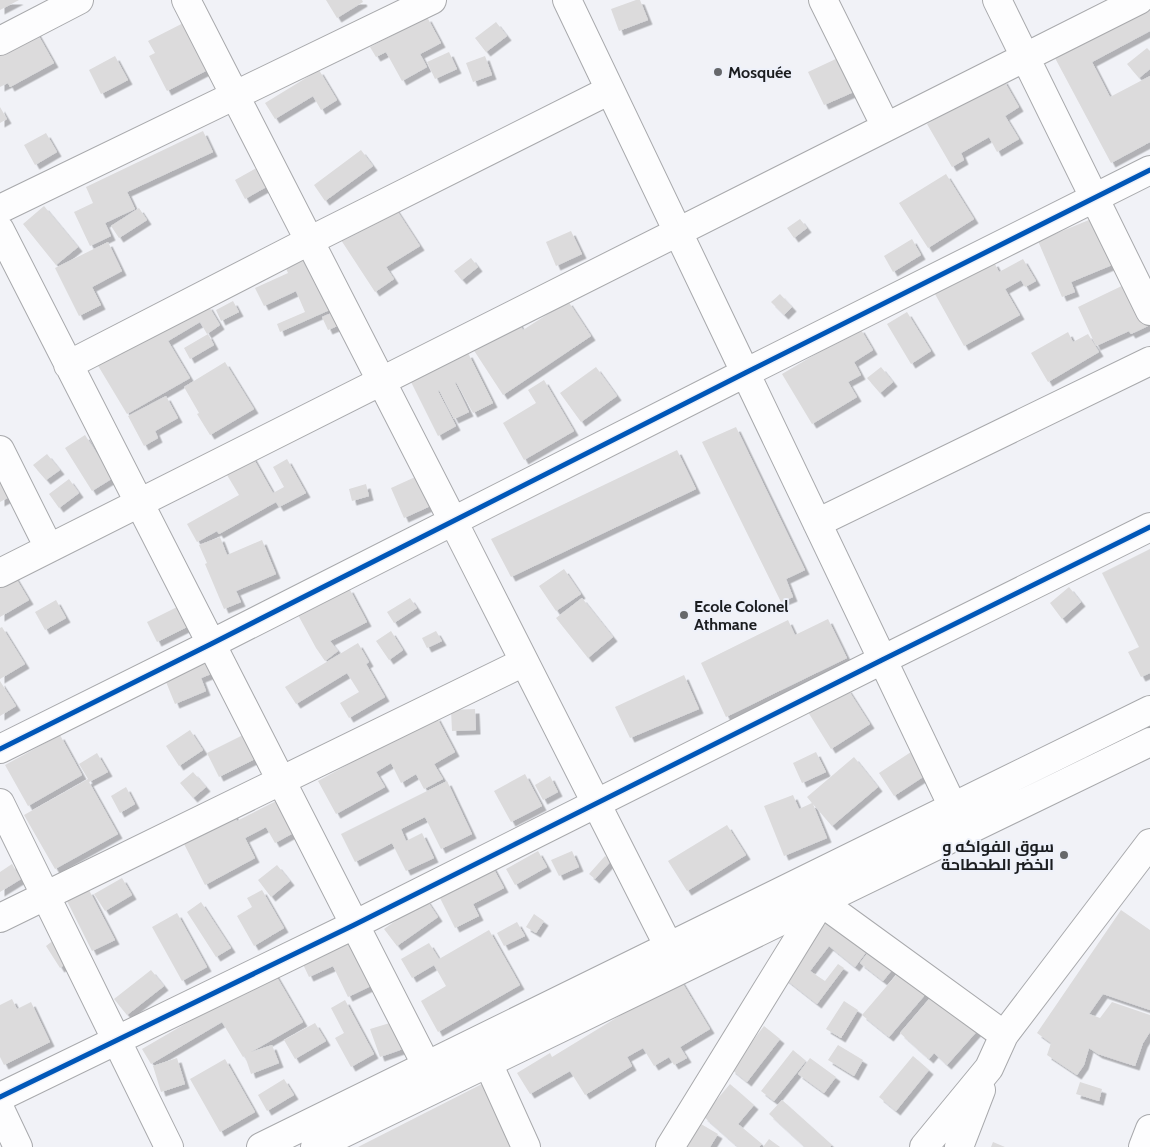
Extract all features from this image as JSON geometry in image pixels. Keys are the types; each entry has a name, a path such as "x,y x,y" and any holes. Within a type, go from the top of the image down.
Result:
{"street":[{"path":"0,41 79,0"},
{"path":"186,0 669,947"},
{"path":"0,209 432,0"},
{"path":"567,0 953,807"},
{"path":"823,0 886,127"},
{"path":"997,0 1150,311"},
{"path":"0,573 1139,0"},
{"path":"68,365 309,241 610,90"},
{"path":"0,749 1150,170"},
{"path":"0,230 432,1077"},
{"path":"817,523 1150,360"},
{"path":"1,453 49,548"},
{"path":"0,1097 354,925 1150,528"},
{"path":"0,918 524,662"},
{"path":"315,1147 432,1077 669,947 1150,710"},
{"path":"261,1147 432,1077 488,1063 1150,742"},
{"path":"0,803 169,1147"},
{"path":"959,1147 989,1068 1004,1035 1150,843"},
{"path":"821,902 1004,1035"},
{"path":"670,1147 821,902"},
{"path":"488,1063 526,1147"},
{"path":"924,1147 989,1068"},
{"path":"0,1109 18,1147"},
{"path":"1143,1147 1150,1129"}],"building":[{"path":"0,0 19,0 0,10"},
{"path":"326,0 362,0 363,2 337,18"},
{"path":"640,0 648,20 619,31 611,9"},
{"path":"1150,7 1150,31 1092,62 1110,97 1150,76 1150,142 1111,163 1055,58"},
{"path":"197,16 221,63 167,91 149,56 155,53 148,41"},
{"path":"427,17 441,43 420,54 427,67 402,81 386,52 376,57 370,47"},
{"path":"496,22 507,36 486,52 475,38"},
{"path":"36,31 54,63 10,87 8,83 0,87 0,51"},
{"path":"1147,48 1150,51 1150,69 1139,78 1127,64"},
{"path":"449,52 457,69 435,79 427,62"},
{"path":"115,56 128,80 101,94 89,70"},
{"path":"485,56 492,75 473,82 466,63"},
{"path":"840,57 856,91 824,105 808,72"},
{"path":"319,70 337,100 321,110 313,96 275,119 265,103"},
{"path":"1003,79 1019,107 1005,116 1019,139 997,152 989,137 961,153 964,160 952,167 927,124"},
{"path":"0,107 7,119 0,123"},
{"path":"203,131 213,152 127,192 135,209 105,223 111,236 90,246 74,212 93,203 86,187"},
{"path":"46,133 57,152 35,165 24,145"},
{"path":"361,150 373,166 325,201 314,185"},
{"path":"258,167 268,186 245,199 235,180"},
{"path":"946,174 974,219 928,248 899,203"},
{"path":"44,206 78,247 56,265 23,224"},
{"path":"394,206 420,246 386,267 394,279 375,292 341,240"},
{"path":"139,208 147,220 119,238 111,226"},
{"path":"1101,215 1129,258 1071,282 1075,292 1062,297 1038,241"},
{"path":"800,219 807,228 794,238 787,228"},
{"path":"571,231 582,254 556,266 546,242"},
{"path":"912,239 921,255 893,272 884,256"},
{"path":"108,242 122,271 92,287 101,305 79,316 55,268"},
{"path":"309,255 334,308 280,332 277,324 305,312 296,291 264,306 255,288 288,273 285,266"},
{"path":"471,258 478,267 462,280 454,271"},
{"path":"1023,259 1036,281 1025,287 1021,280 1005,289 1020,315 964,346 935,294 994,262 999,272"},
{"path":"1130,282 1150,325 1131,334 1129,331 1096,346 1078,307"},
{"path":"780,294 792,307 784,315 771,302"},
{"path":"233,301 239,312 221,321 216,310"},
{"path":"568,301 591,336 503,395 473,349 517,320 523,330"},
{"path":"208,305 220,325 207,334 200,322 168,341 190,378 127,414 97,364 157,328 160,333"},
{"path":"343,308 349,321 328,330 322,317"},
{"path":"907,312 931,351 911,364 887,324"},
{"path":"860,328 873,350 854,362 861,375 848,382 857,397 812,424 782,374"},
{"path":"1068,332 1073,342 1088,334 1099,352 1048,382 1031,353"},
{"path":"208,334 214,345 190,359 184,348"},
{"path":"468,353 493,403 473,413 456,382 469,412 454,419 439,390 456,426 438,436 411,382"},
{"path":"225,362 254,409 210,435 184,387"},
{"path":"596,367 617,396 581,422 560,393"},
{"path":"881,367 893,382 880,393 867,378"},
{"path":"544,380 574,431 524,460 503,423 536,403 528,390"},
{"path":"166,396 178,418 155,431 158,438 144,446 128,416"},
{"path":"736,427 805,570 786,579 793,597 781,602 702,442"},
{"path":"85,435 113,478 92,491 65,448"},
{"path":"677,450 696,489 511,577 491,539"},
{"path":"47,454 60,470 46,480 33,465"},
{"path":"251,454 273,493 284,487 273,467 287,459 306,493 279,507 276,502 219,534 217,531 197,542 187,524 239,495 224,470"},
{"path":"0,472 13,495 0,502"},
{"path":"424,473 437,503 404,518 391,488"},
{"path":"69,479 79,493 59,508 49,494"},
{"path":"366,484 369,496 352,501 349,489"},
{"path":"220,537 227,555 262,540 276,574 236,591 241,602 224,609 199,545"},
{"path":"1150,549 1150,673 1141,677 1128,652 1139,647 1102,573"},
{"path":"564,569 581,594 556,611 539,586"},
{"path":"14,575 29,600 0,617 0,584"},
{"path":"1069,587 1081,602 1062,619 1050,603"},
{"path":"349,588 367,622 330,641 338,651 325,661 298,615"},
{"path":"410,598 417,608 394,623 387,612"},
{"path":"582,598 613,637 588,658 556,618"},
{"path":"56,600 66,618 45,630 35,612"},
{"path":"177,607 187,627 157,642 147,622"},
{"path":"828,619 847,658 726,717 701,663 788,620 795,635"},
{"path":"2,627 25,664 0,679 0,628"},
{"path":"391,631 403,650 389,660 376,641"},
{"path":"436,631 442,641 427,648 422,638"},
{"path":"358,643 369,662 366,664 385,697 349,718 340,703 359,692 347,673 296,704 285,687"},
{"path":"215,657 221,670 201,678 206,691 175,704 164,677"},
{"path":"684,675 699,709 630,738 615,707"},
{"path":"0,681 16,706 0,716"},
{"path":"847,688 870,724 831,749 808,712"},
{"path":"475,709 476,730 452,731 451,710"},
{"path":"436,716 455,752 434,764 443,779 424,789 416,774 401,783 391,763 376,772 385,787 336,814 318,781"},
{"path":"190,730 203,750 179,766 166,746"},
{"path":"251,731 263,755 219,777 207,753"},
{"path":"60,735 82,775 28,806 5,765"},
{"path":"816,752 826,772 802,783 793,763"},
{"path":"911,752 926,775 894,796 879,773"},
{"path":"97,753 108,772 89,782 118,834 55,869 24,815 88,779 79,764"},
{"path":"854,757 878,787 832,826 813,804 827,838 784,856 764,806 793,795 799,809 812,803 807,797"},
{"path":"193,772 206,787 193,798 180,783"},
{"path":"525,774 542,806 511,822 494,791"},
{"path":"550,776 558,792 543,800 535,785"},
{"path":"447,781 472,834 441,849 425,817 401,829 406,841 422,833 434,858 406,871 392,843 355,862 341,834"},
{"path":"126,787 135,804 120,813 111,796"},
{"path":"280,799 297,831 275,843 266,827 245,838 255,858 205,885 182,840 233,813 237,821"},
{"path":"727,825 746,855 687,891 668,861"},
{"path":"538,851 547,867 515,885 506,869"},
{"path":"572,851 579,867 559,876 551,860"},
{"path":"605,856 611,861 595,879 589,874"},
{"path":"490,862 504,888 473,904 479,916 455,928 436,890"},
{"path":"12,864 21,879 0,892 0,872"},
{"path":"277,865 290,881 271,897 258,880"},
{"path":"122,878 132,895 105,911 94,894"},
{"path":"89,890 115,940 92,951 67,901"},
{"path":"262,890 284,928 254,946 237,916 252,907 247,898"},
{"path":"426,899 438,917 397,946 384,929"},
{"path":"201,902 231,948 216,957 187,912"},
{"path":"1121,910 1150,930 1150,1010 1103,994 1089,1014 1100,1018 1112,1002 1150,1015 1150,1032 1143,1043 1135,1066 1098,1054 1089,1048 1084,1065 1077,1075 1047,1055 1051,1043 1037,1033"},
{"path":"177,913 207,967 182,981 152,927"},
{"path":"833,913 873,943 855,967 829,946 810,971 825,981 838,964 844,968 817,1004 784,978"},
{"path":"534,914 544,921 536,933 526,927"},
{"path":"517,922 525,936 504,946 497,933"},
{"path":"489,930 520,985 438,1032 421,1001 446,986 434,965 412,978 401,959 429,943 439,959"},
{"path":"353,933 377,983 348,997 333,966 309,977 300,958"},
{"path":"59,936 73,958 60,968 46,946"},
{"path":"872,947 896,965 883,981 860,963"},
{"path":"910,959 936,982 889,1037 862,1015"},
{"path":"151,970 164,986 127,1015 114,999"},
{"path":"274,972 303,1022 251,1052 272,1045 279,1063 251,1074 245,1056 243,1057 222,1022 151,1064 142,1049"},
{"path":"680,979 710,1029 680,1047 687,1058 674,1065 669,1057 654,1066 643,1048 627,1057 632,1066 585,1095 570,1071 530,1094 517,1073 550,1053 552,1057"},
{"path":"936,991 979,1029 947,1065 934,1053 929,1059 900,1033"},
{"path":"12,999 17,1009 31,1002 50,1042 4,1065 0,1057 0,1005"},
{"path":"345,1000 374,1054 351,1067 335,1038 344,1033 331,1008"},
{"path":"844,1001 858,1010 841,1038 826,1029"},
{"path":"393,1022 403,1049 380,1057 370,1029"},
{"path":"315,1023 326,1041 295,1059 284,1040"},
{"path":"764,1026 780,1039 747,1082 731,1069"},
{"path":"838,1045 863,1060 854,1076 828,1060"},
{"path":"793,1050 806,1061 774,1101 761,1091"},
{"path":"913,1056 929,1070 896,1111 879,1097"},
{"path":"177,1058 185,1084 161,1092 153,1066"},
{"path":"810,1058 836,1077 824,1093 798,1074"},
{"path":"225,1059 255,1112 220,1132 190,1079"},
{"path":"284,1079 294,1095 267,1111 258,1095"},
{"path":"1080,1082 1102,1089 1099,1101 1076,1094"},
{"path":"482,1084 514,1147 358,1147"},
{"path":"730,1084 754,1105 738,1124 762,1144 759,1147 738,1147 703,1116"},
{"path":"782,1100 832,1145 830,1147 805,1147 769,1114"},
{"path":"701,1124 718,1134 710,1147 687,1147"},
{"path":"769,1139 780,1147 763,1147"},
{"path":"993,1142 1005,1147 991,1147"}],"cycle path":[{"path":"0,749 1150,170"},
{"path":"0,1097 354,925 1150,527"}],"place":[{"name":"Mosquée","path":"718,72"},
{"name":"Ecole Colonel Athmane","path":"684,615"},
{"name":"سوق الفواكه و الخضر الطحطاحة","path":"1064,855"}]}
